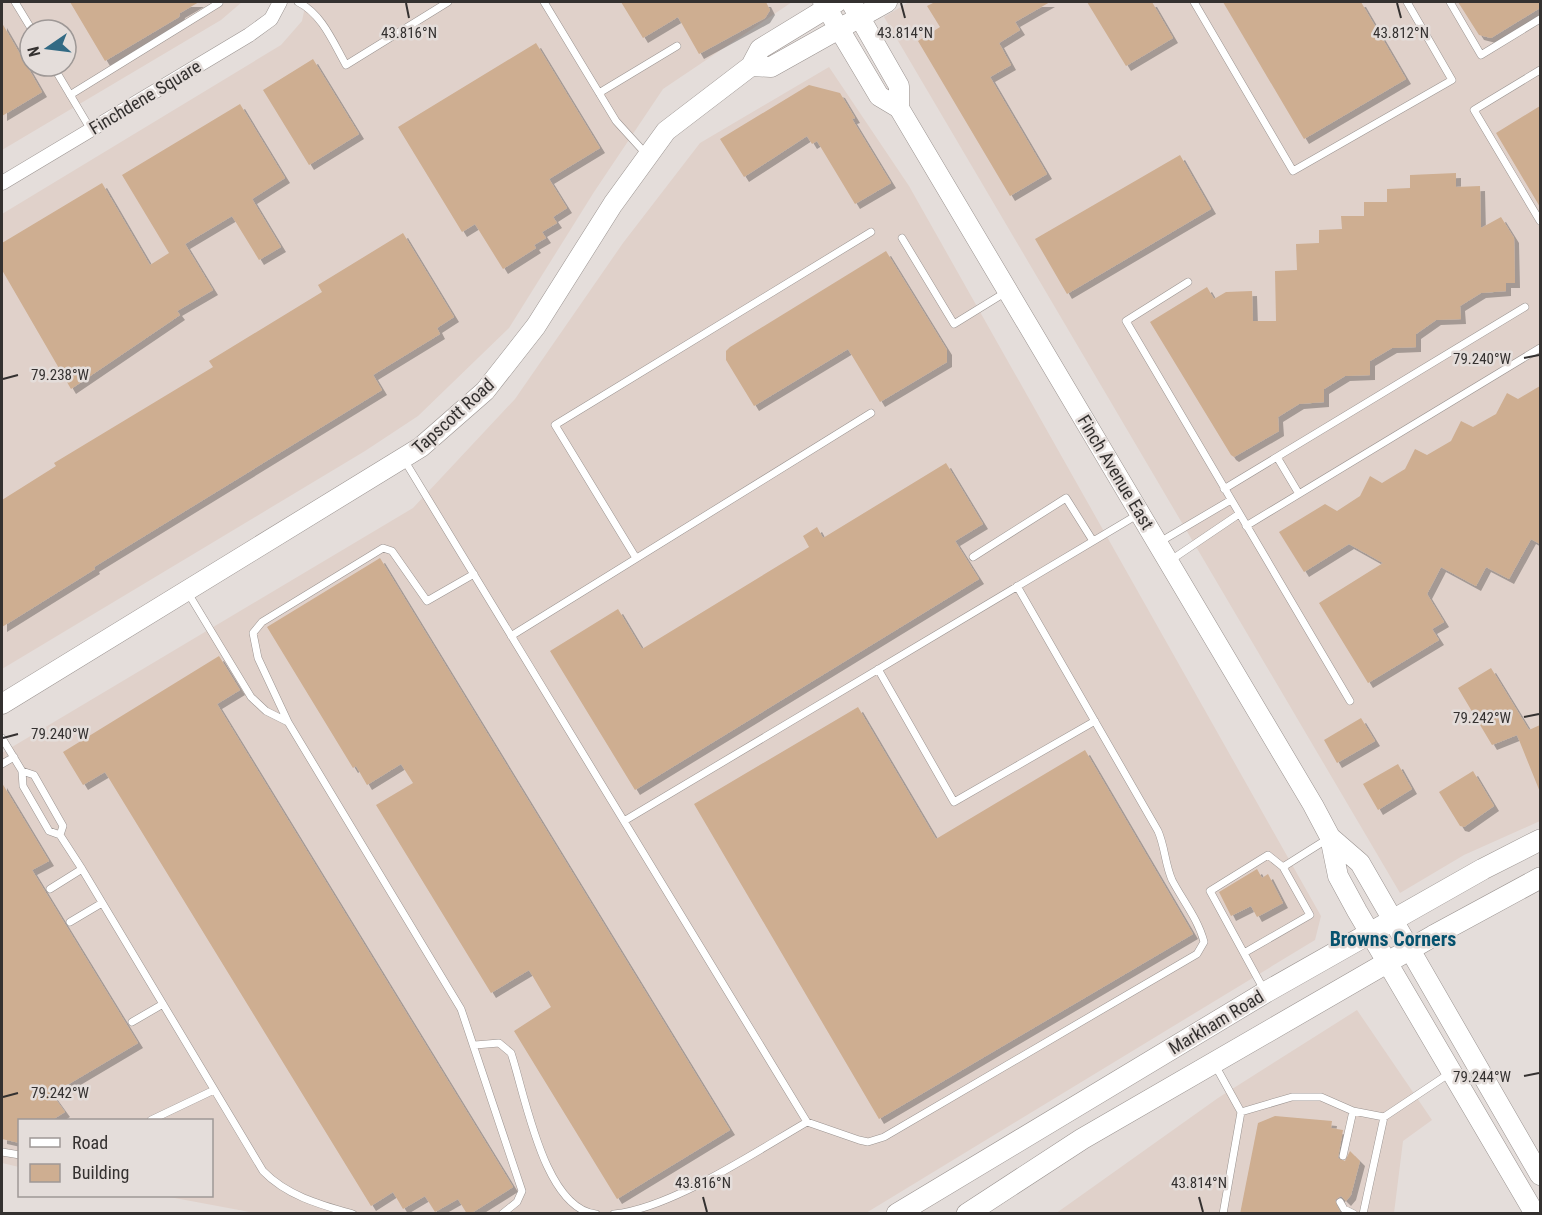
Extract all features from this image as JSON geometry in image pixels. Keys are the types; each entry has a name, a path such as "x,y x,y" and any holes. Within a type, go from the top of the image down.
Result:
{"main road":[{"name":"Tapscott Road","path":"751,66 771,67 839,30 856,10 887,2"},
{"name":"Tapscott Road","path":"2,704 421,447 485,391 536,326 613,204 666,131 751,66 760,49 829,4"},
{"name":"Finch Avenue East","path":"829,4 839,30 879,96 899,108 1330,837 1360,863 1412,949 1540,1175"},
{"name":"Finch Avenue East","path":"856,10 899,86 899,108"},
{"name":"Finch Avenue East","path":"1330,837 1338,876 1535,1214"},
{"name":"Markham Road","path":"897,1214 1266,992 1370,932 1394,921 1483,868 1540,840"},
{"name":"Markham Road","path":"967,1214 1082,1139 1540,878"}],"street":[{"name":"Finchdene Square","path":"2,183 249,35 272,19 280,2"}],"lane":[{"path":"15,2 25,18"},
{"path":"298,2 311,10 321,23 346,65 448,2"},
{"path":"544,2 616,121 648,156"},
{"path":"1194,2 1293,171 1452,80 1407,2"},
{"path":"1450,2 1481,55 1540,19"},
{"path":"70,95 219,3"},
{"path":"599,93 677,46"},
{"path":"1540,70 1474,110 1540,221"},
{"path":"60,78 91,130"},
{"path":"636,558 555,425 871,232"},
{"path":"902,238 954,324 1008,291"},
{"path":"1188,282 1126,321 1350,701"},
{"path":"1224,489 1525,307"},
{"path":"1246,526 1540,348"},
{"path":"511,636 871,413"},
{"path":"1277,457 1299,494"},
{"path":"403,458 807,1122 859,1140 876,1140 1203,948 1202,934 1172,879 1166,851 1158,831 1017,586"},
{"path":"973,557 1066,498 1093,541"},
{"path":"1158,543 1231,500"},
{"path":"624,821 1140,513"},
{"path":"1168,561 1239,514"},
{"path":"474,574 427,602 392,551 383,548 262,622 253,633 258,658 288,722 443,975 461,1009 475,1045 522,1191 517,1202 502,1214"},
{"path":"186,591 251,697 266,711 288,722"},
{"path":"878,669 954,802 1095,721"},
{"path":"2,738 22,771 23,786 50,831 60,835 82,869 263,1172 275,1184 292,1194 354,1214"},
{"path":"2,764 14,757"},
{"path":"22,771 34,775 63,826 60,835"},
{"path":"1283,867 1330,837"},
{"path":"1244,953 1310,915 1283,867 1268,855 1210,891 1244,953 1266,992"},
{"path":"50,889 82,869"},
{"path":"70,922 102,903"},
{"path":"132,1022 163,1004"},
{"path":"475,1045 499,1043 511,1053 551,1173 561,1192 576,1206 596,1214"},
{"path":"1214,1062 1241,1112 1223,1214"},
{"path":"1363,1214 1384,1117 1452,1072"},
{"path":"153,1119 214,1090"},
{"path":"1241,1112 1292,1096 1321,1097 1353,1111 1384,1117"},
{"path":"1344,1156 1353,1111"},
{"path":"614,1214 644,1206 713,1176 807,1122"},
{"path":"2,1152 18,1155"},
{"path":"1340,1202 1344,1209 1354,1214"}],"shaded area":[{"path":"2,2 242,2 221,20 2,150"},
{"path":"306,2 792,2 663,89 594,192 509,328 418,416 365,451 2,669 2,214 281,45 302,21"},
{"path":"909,2 1540,2 1540,821 1464,855 1400,893 884,17"},
{"path":"829,67 909,186 1321,916 1315,940 866,1213 255,1213 169,1197 213,1197 213,1119 18,1119 18,1167 2,1163 2,753 413,508 515,399 623,243 700,143"},
{"path":"1357,1010 1432,1120 1403,1141 1394,1213 1055,1214 1218,1098"}],"building":[{"path":"70,2 199,2 180,13 179,17 105,61"},
{"path":"621,2 766,2 770,10 765,18 699,54 678,17 643,38"},
{"path":"935,2 1050,2 1015,22 1020,30 999,43 1011,65 990,77 1047,174 1010,196 918,41 940,27 927,6"},
{"path":"1087,2 1152,2 1173,38 1126,66"},
{"path":"1223,2 1361,2 1406,79 1304,139"},
{"path":"1458,2 1540,2 1540,8 1491,38 1479,35"},
{"path":"2,23 18,51 18,78 34,78 42,92 2,116"},
{"path":"536,43 600,148 549,179 567,208 553,217 557,223 542,232 546,238 534,245 536,248 503,269 475,224 462,232 398,127"},
{"path":"313,59 359,134 309,165 263,90"},
{"path":"809,85 840,93 855,118 852,119 891,183 855,204 817,141 812,144 807,136 744,177 720,139"},
{"path":"240,104 285,178 252,199 281,247 259,260 232,216 185,244 213,290 177,311 180,315 71,389 2,270 2,243 102,183 150,265 169,253 122,175"},
{"path":"1540,106 1540,207 1496,133"},
{"path":"1180,155 1211,209 1067,294 1035,239"},
{"path":"1456,173 1456,187 1480,186 1481,228 1501,217 1514,238 1515,283 1506,283 1506,291 1481,293 1460,306 1461,319 1436,320 1416,334 1416,347 1392,348 1370,361 1370,375 1345,376 1324,389 1324,402 1299,404 1278,417 1279,431 1234,457 1231,455 1150,322 1207,287 1214,299 1226,292 1252,291 1253,321 1276,321 1275,271 1297,270 1296,244 1319,243 1319,230 1342,229 1341,216 1364,216 1364,202 1387,202 1387,189 1410,188 1410,175"},
{"path":"403,233 454,317 437,328 440,334 373,375 382,390 94,567 95,569 2,627 2,500 56,466 54,463 213,367 209,361 322,292 318,285"},
{"path":"886,251 947,350 947,362 880,402 848,349 754,406 726,360 726,351"},
{"path":"1540,386 1540,544 1531,539 1509,579 1486,567 1476,586 1441,567 1427,594 1444,622 1432,629 1439,640 1368,683 1319,603 1383,563 1349,544 1304,572 1279,532 1325,504 1337,511 1360,496 1370,476 1382,483 1405,469 1415,449 1427,455 1451,441 1461,421 1473,427 1496,414 1507,393 1518,399"},
{"path":"946,463 983,524 955,541 979,579 635,790 550,651 618,609 642,649 809,547 803,536 817,527 823,538"},
{"path":"380,558 730,1130 617,1199 514,1031 551,1007 529,970 491,993 376,805 413,783 401,764 367,785 356,766 353,768 267,627"},
{"path":"219,656 240,690 217,704 513,1187 470,1214 467,1214 458,1199 435,1212 425,1196 403,1209 393,1192 371,1206 105,772 83,785 63,752"},
{"path":"1491,668 1529,730 1540,725 1540,792 1517,735 1492,745 1458,688"},
{"path":"858,707 936,839 1085,750 1193,934 879,1119 694,804"},
{"path":"1361,718 1375,741 1337,763 1324,740"},
{"path":"1398,764 1412,789 1378,810 1363,784"},
{"path":"1473,771 1494,806 1464,827 1460,826 1439,792"},
{"path":"2,783 49,861 32,870 138,1043 52,1094 65,1112 54,1119 18,1119 18,1143 2,1139"},
{"path":"1257,869 1262,878 1268,874 1283,903 1257,917 1251,906 1231,916 1219,892"},
{"path":"1275,1116 1332,1121 1331,1128 1343,1130 1338,1158 1345,1161 1350,1151 1360,1161 1351,1195 1346,1201 1341,1196 1335,1200 1341,1214 1240,1214 1258,1123"}],"district":[{"name":"Browns Corners","path":"1393,939"}]}
